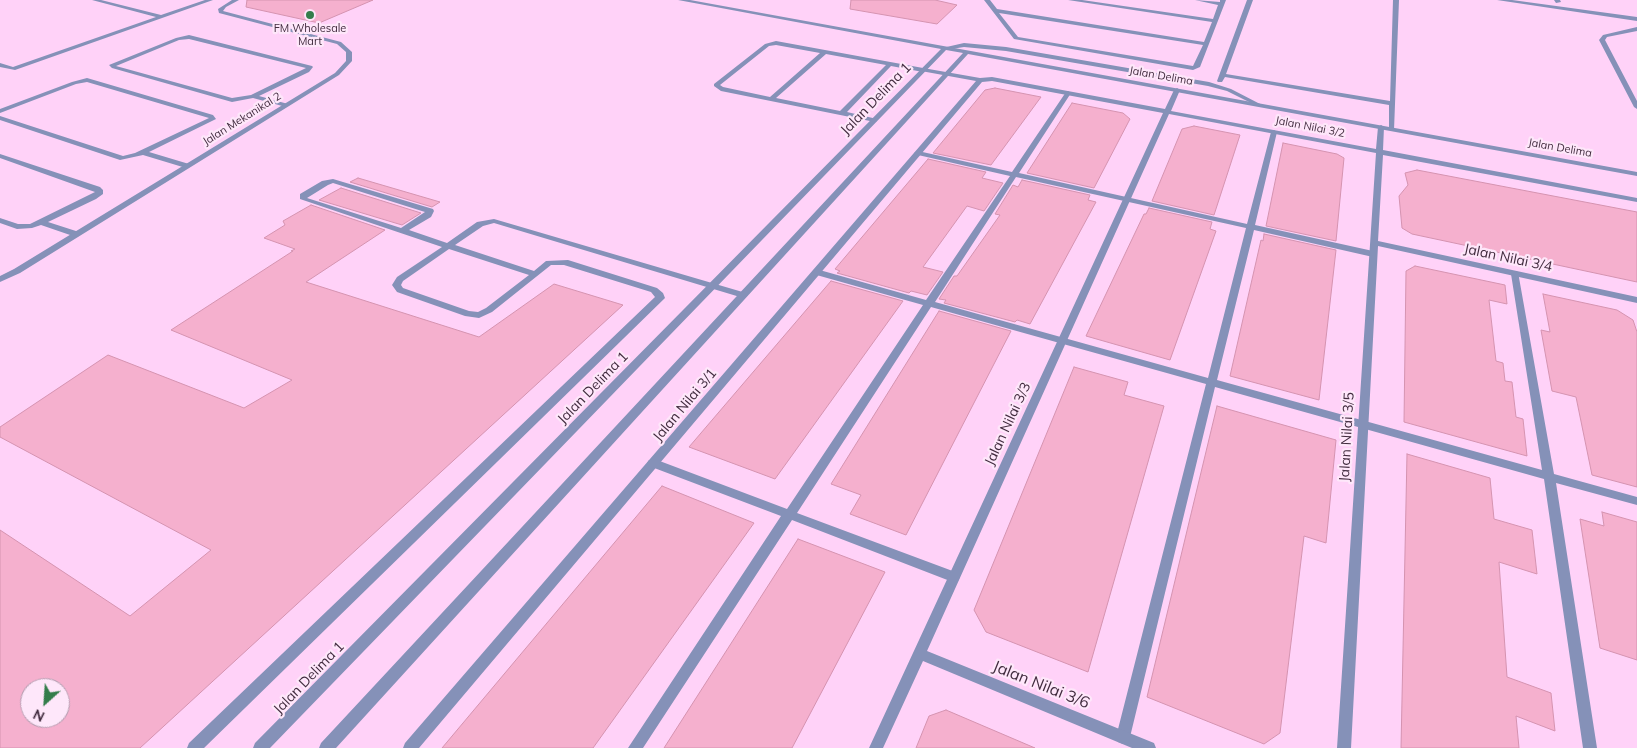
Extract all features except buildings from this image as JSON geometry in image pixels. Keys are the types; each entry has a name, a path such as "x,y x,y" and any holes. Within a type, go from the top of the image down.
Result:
{"street":[{"path":"95,0 163,17"},
{"path":"0,74 210,0"},
{"name":"Jalan Mekanikal 2","path":"0,279 286,105 343,68 349,61 349,52 339,43 221,12 220,10 224,6 236,0"},
{"name":"Jalan Delima","path":"681,0 1637,174"},
{"path":"986,0 1016,38 1193,68 1197,67 1222,2 1198,0"},
{"path":"1072,0 1090,1 1215,21"},
{"path":"1218,86 1250,0"},
{"name":"Jalan Nilai 3/5","path":"1344,748 1379,152 1393,104 1396,0"},
{"path":"1500,0 1637,19"},
{"path":"1541,0 1637,13"},
{"path":"994,10 1206,44"},
{"path":"1637,29 1605,36 1602,40 1637,107"},
{"path":"253,96 311,68 189,37 178,39 112,65 232,100 253,96 286,105"},
{"name":"Jalan Nilai 3/2","path":"771,99 722,89 716,85 769,44 779,44 980,80 992,79 1637,200"},
{"path":"945,48 964,45 1006,49 1218,86 1259,105"},
{"name":"Jalan Delima 1","path":"260,748 945,48"},
{"path":"1081,62 1089,51"},
{"path":"771,99 825,52"},
{"path":"326,748 967,52"},
{"path":"842,113 890,64"},
{"path":"0,65 14,69"},
{"path":"1223,75 1393,104"},
{"path":"0,111 74,82 87,80 213,117 209,122 127,158 0,118"},
{"name":"Jalan Nilai 3/1","path":"410,748 980,80"},
{"name":"Jalan Nilai 3/3","path":"876,748 1177,90"},
{"path":"635,748 1068,93"},
{"path":"771,99 874,120"},
{"path":"1123,738 1274,132"},
{"path":"142,152 186,166"},
{"name":"Jalan Nilai 3/4","path":"918,153 1250,226 1515,274 1637,300"},
{"path":"0,156 100,190 94,197 41,222 21,227 0,220"},
{"path":"402,231 428,215 430,211 336,182 325,183 303,196 304,200 535,274"},
{"path":"194,748 660,298 660,295 654,290 564,262 549,264 489,310 479,315 468,314 397,288 397,282 484,222 499,221 743,295"},
{"path":"41,222 76,234"},
{"path":"816,272 1637,501"},
{"path":"1515,274 1549,477 1590,748"},
{"path":"653,463 954,577"},
{"name":"Jalan Nilai 3/6","path":"920,654 1149,748"}],"place":[{"name":"FM Wholesale Mart","path":"310,15"}]}
